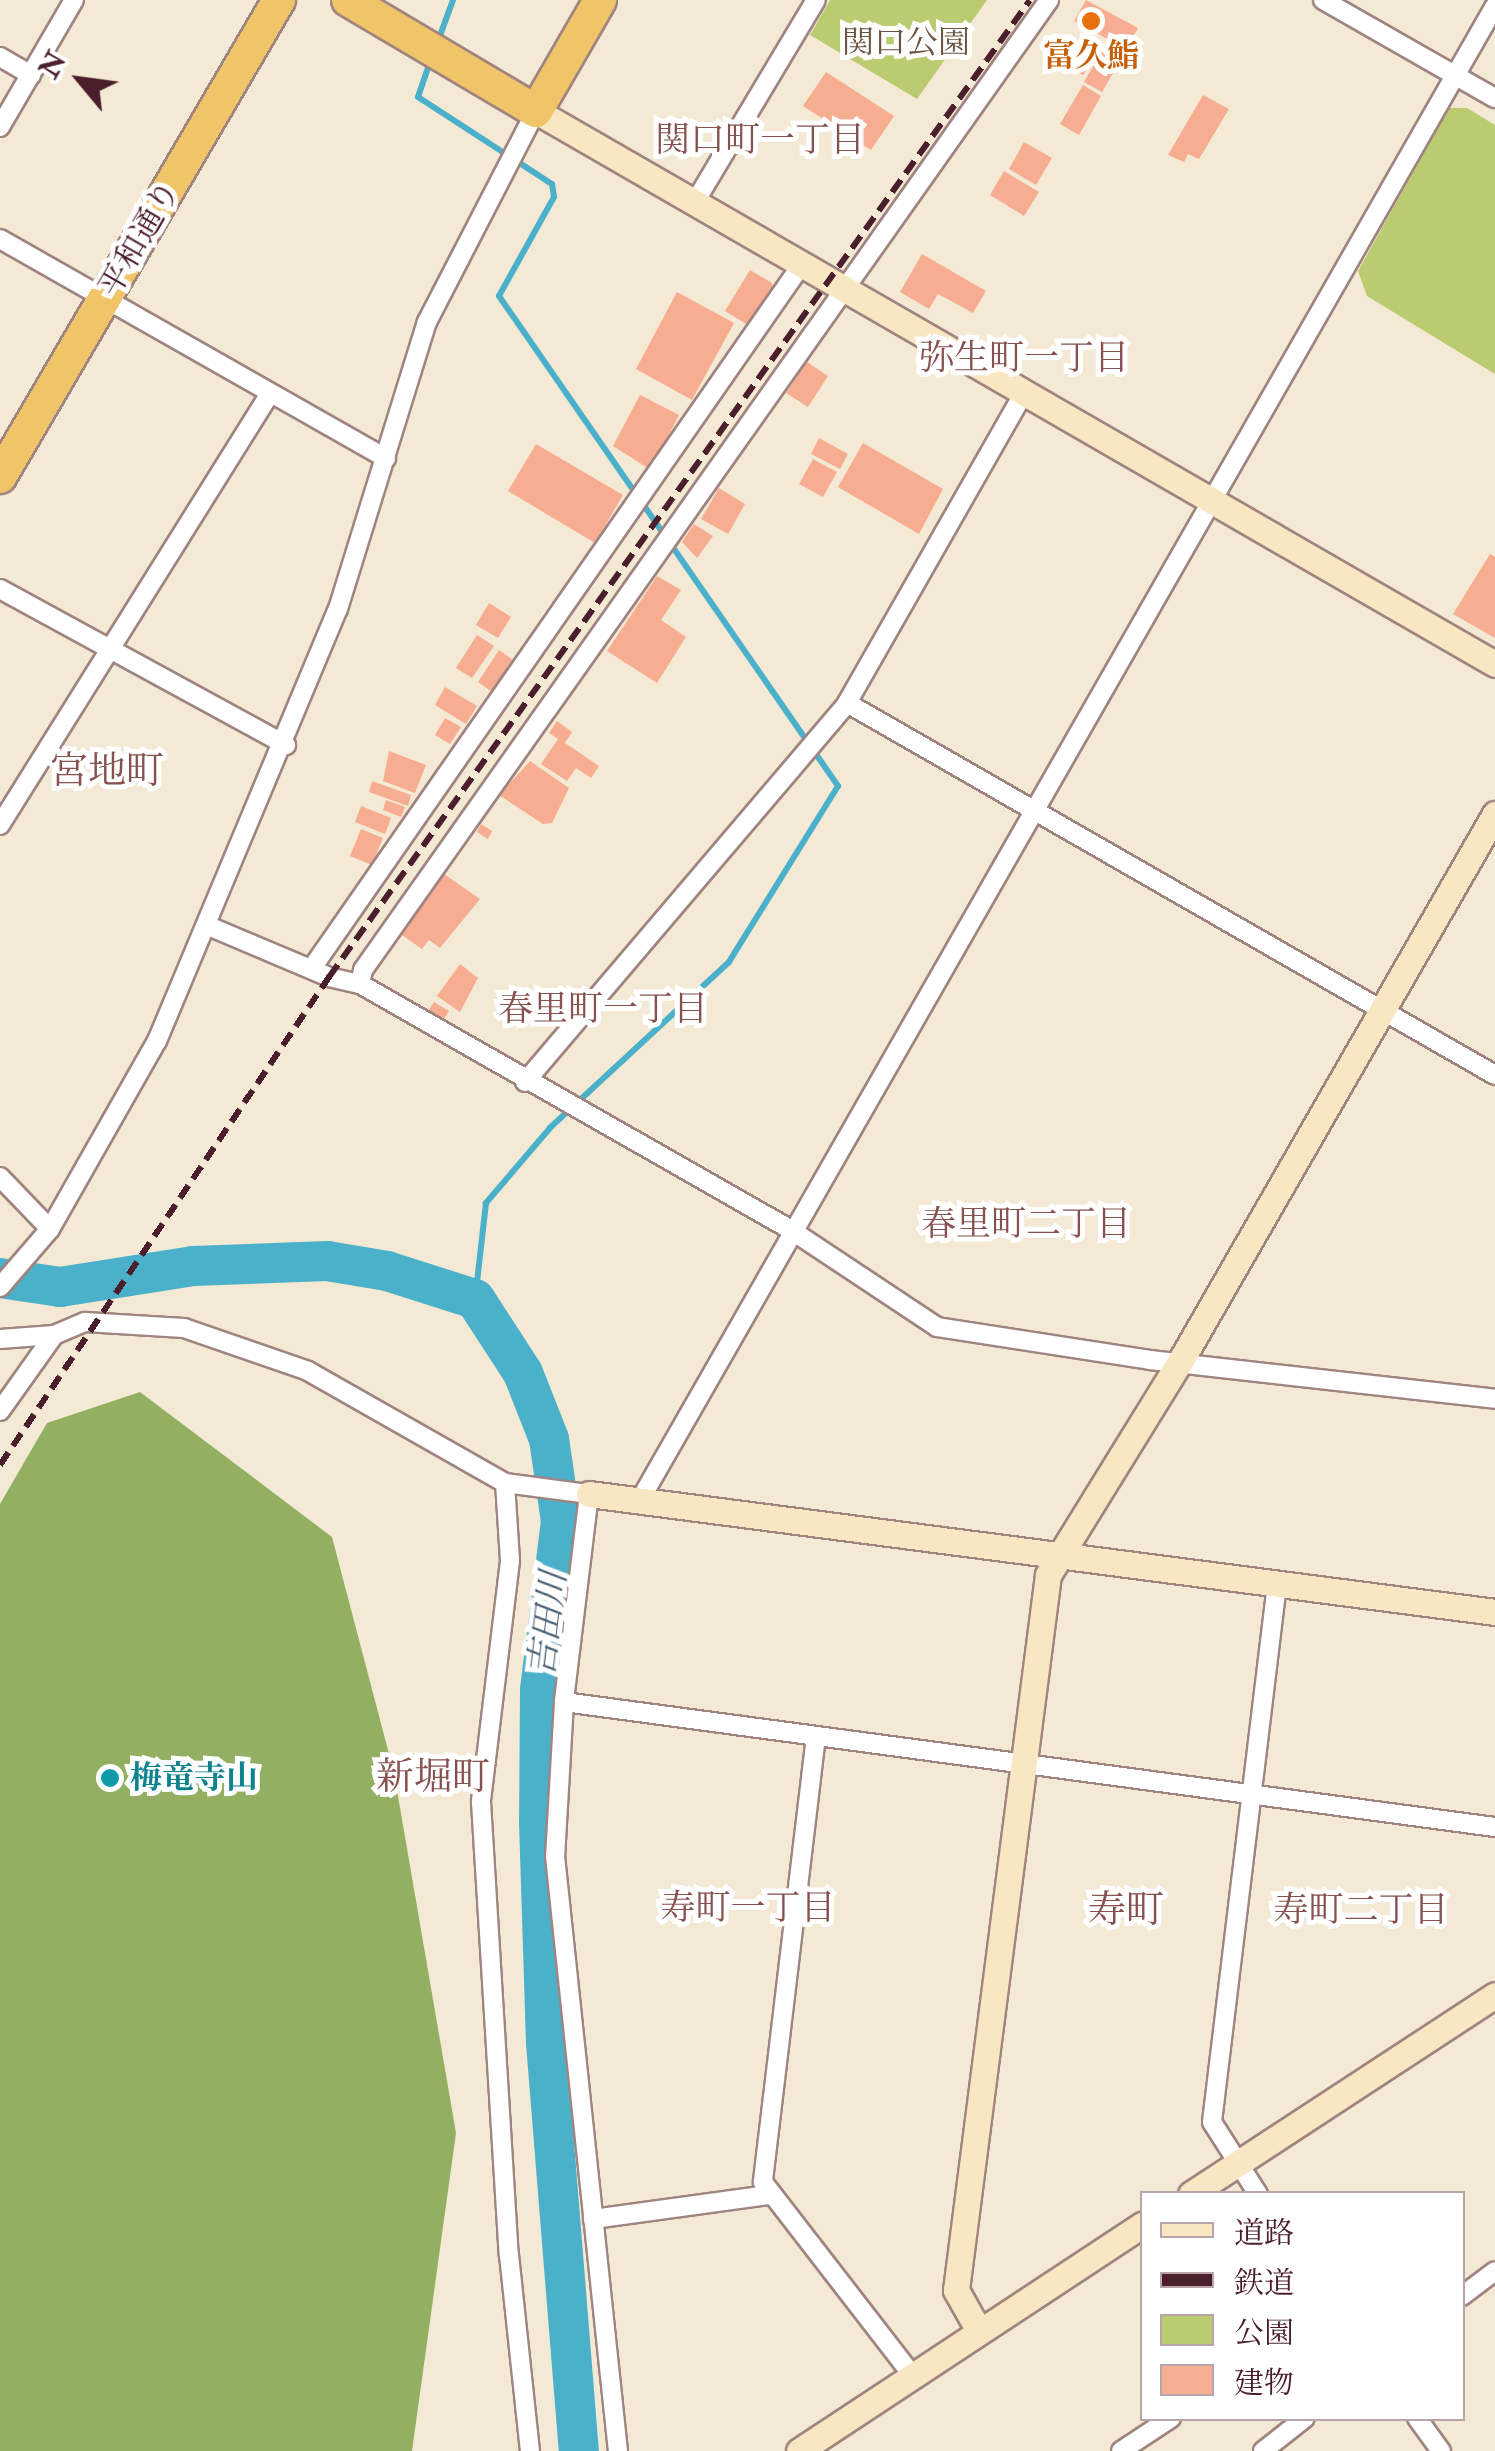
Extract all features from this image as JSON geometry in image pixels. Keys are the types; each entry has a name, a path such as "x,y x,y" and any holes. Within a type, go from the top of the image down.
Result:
{"highway":[{"name":"平和通り","path":"0,477 279,0"},
{"path":"348,0 536,112 600,0"}],"street":[{"path":"0,127 74,0"},
{"path":"695,202 816,0"},
{"path":"360,984 362,970 1049,0"},
{"path":"1323,0 1495,98"},
{"path":"640,1500 791,1230 1495,6"},
{"path":"0,57 30,75"},
{"path":"5,1280 50,1229 157,1041 286,745 448,273 536,112 1213,496 1495,664"},
{"path":"0,239 386,458"},
{"path":"312,968 802,264"},
{"path":"525,1082 847,703 1025,390"},
{"path":"0,825 269,395"},
{"path":"0,590 286,745"},
{"path":"847,703 1495,1076"},
{"path":"979,2331 956,2290 1048,1575 1181,1360 1495,814"},
{"path":"206,925 360,984 525,1082 791,1230 937,1327 1495,1399"},
{"path":"0,1178 50,1229"},
{"path":"0,1339 54,1335 92,1322 184,1328 308,1371 512,1483 1495,1612"},
{"path":"0,1411 54,1335"},
{"path":"512,1483 510,1561 481,1802 509,2255 530,2451"},
{"path":"579,1492 555,1856 618,2451"},
{"path":"1256,2191 1212,2122 1255,1795 1277,1584"},
{"path":"564,1702 1495,1827"},
{"path":"816,1736 764,2154 768,2195 913,2376"},
{"path":"1195,2191 1495,1994"},
{"path":"593,2218 768,2195"},
{"path":"799,2451 1140,2226"},
{"path":"1465,2294 1495,2271"},
{"path":"1121,2451 1166,2421"},
{"path":"1263,2451 1301,2421"},
{"path":"1420,2421 1440,2451"}],"green space":[{"name":"関口公園","path":"830,0 987,0 917,99 810,35"},
{"path":"1449,108 1467,108 1495,125 1495,374 1367,296 1358,271"},
{"path":"140,1392 332,1537 394,1773 456,2133 412,2451 0,2451 0,1504 47,1423"}],"building":[{"path":"1086,0 1138,28 1126,49 1074,21"},
{"path":"1103,49 1121,59 1102,92 1084,82"},
{"path":"1073,58 1088,67 1083,75 1068,66"},
{"path":"826,72 894,116 871,150 803,106"},
{"path":"1083,85 1101,96 1079,135 1060,124"},
{"path":"1203,95 1229,109 1199,159 1188,154 1184,162 1168,155"},
{"path":"1024,142 1052,158 1036,185 1009,169"},
{"path":"1004,171 1039,192 1024,216 990,195"},
{"path":"922,254 986,291 973,313 938,294 929,309 900,292"},
{"path":"750,270 772,283 773,292 751,327 725,311"},
{"path":"677,292 734,323 692,400 636,369"},
{"path":"807,362 828,376 808,407 786,393"},
{"path":"640,395 679,415 651,470 613,446"},
{"path":"819,438 848,454 840,469 811,454"},
{"path":"863,443 943,489 919,534 838,487"},
{"path":"536,444 623,495 595,543 508,491"},
{"path":"813,459 837,472 823,497 799,484"},
{"path":"719,488 745,504 728,534 701,519"},
{"path":"694,524 713,536 697,558 682,542"},
{"path":"1490,554 1495,557 1495,638 1453,614"},
{"path":"657,576 681,590 661,620 686,637 657,683 607,651"},
{"path":"489,603 511,617 498,638 476,625"},
{"path":"477,635 494,646 472,678 456,668"},
{"path":"499,650 513,660 492,692 478,682"},
{"path":"445,687 477,706 466,724 435,705"},
{"path":"445,718 461,727 450,744 435,735"},
{"path":"557,721 572,732 565,743 599,766 591,778 576,768 567,781 541,764 558,739 549,733"},
{"path":"389,751 426,765 415,793 383,781"},
{"path":"530,761 569,788 552,823 543,824 499,795"},
{"path":"372,781 411,795 408,806 369,792"},
{"path":"386,800 405,807 401,817 383,810"},
{"path":"361,806 391,818 385,834 355,822"},
{"path":"481,824 492,831 488,839 477,832"},
{"path":"361,829 383,838 372,865 350,856"},
{"path":"444,874 480,899 440,948 429,940 422,949 402,935"},
{"path":"460,964 478,978 460,1012 437,996"},
{"path":"434,1002 449,1011 443,1021 428,1011"}],"waterway":[{"path":"438,41 453,0"},
{"path":"430,62 418,97 552,184 554,197 499,296 838,786 729,962 550,1128 486,1203 475,1299"},
{"name":"吉田川","path":"0,1278 60,1287 193,1266 327,1261 387,1271 475,1299 523,1373 549,1439 561,1521 540,1690 539,1821 546,2043 579,2451"}],"railway":[{"path":"0,1465 329,977 1030,0"}],"place":[{"name":"富久鮨","path":"1091,21"},
{"name":"梅竜寺山","path":"110,1778"}],"district":[{"name":"関口町一丁目","path":"760,140"},
{"name":"弥生町一丁目","path":"1024,358"},
{"name":"宮地町","path":"107,772"},
{"name":"春里町一丁目","path":"603,1009"},
{"name":"春里町二丁目","path":"1026,1224"},
{"name":"新堀町","path":"433,1778"},
{"name":"寿町一丁目","path":"748,1908"},
{"name":"寿町二丁目","path":"1361,1910"},
{"name":"寿町","path":"1126,1911"}]}
